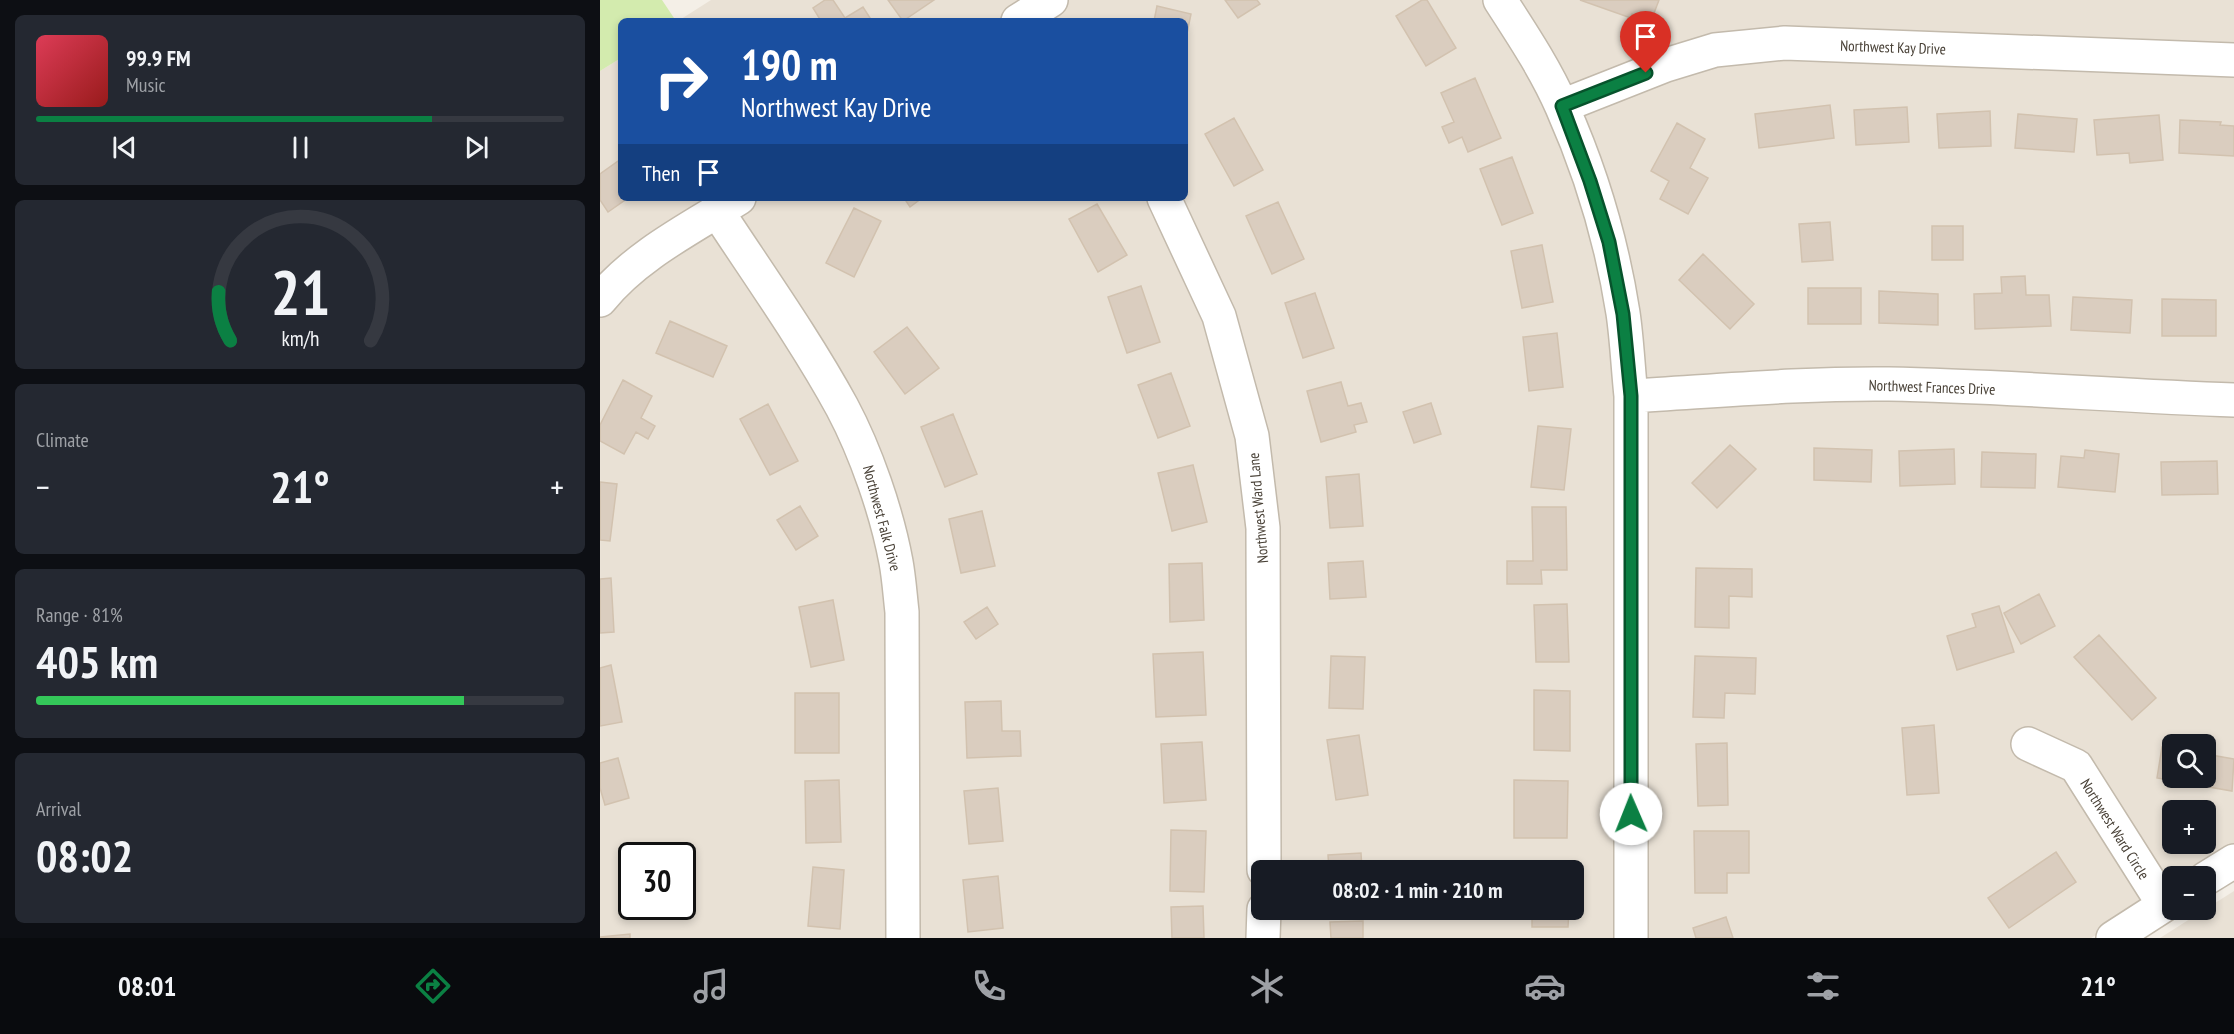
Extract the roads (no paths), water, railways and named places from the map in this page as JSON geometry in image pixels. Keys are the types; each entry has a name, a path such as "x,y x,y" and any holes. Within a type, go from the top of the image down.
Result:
{"street":[{"path":"1500,0 1562,106 1590,181 1609,242 1623,314 1631,396 1631,938"},
{"path":"1026,18 1052,8"},
{"name":"Northwest Kay Drive","path":"1562,106 1666,65 1715,50 1785,43 2234,60"},
{"name":"Northwest Ward Lane","path":"1165,201 1219,316 1252,436 1263,528 1264,860"},
{"path":"600,300 612,285 645,258 728,205"},
{"name":"Northwest Falk Drive","path":"728,205 843,409 879,498 896,562 902,612 903,938"},
{"name":"Northwest Frances Drive","path":"1631,396 1732,391 1807,384 1891,384 2234,400"},
{"name":"Northwest Ward Circle","path":"2028,744 2076,766 2162,894"},
{"path":"2216,872 2234,861"},
{"path":"2113,938 2162,907"},
{"path":"1263,938 1264,920"}]}
